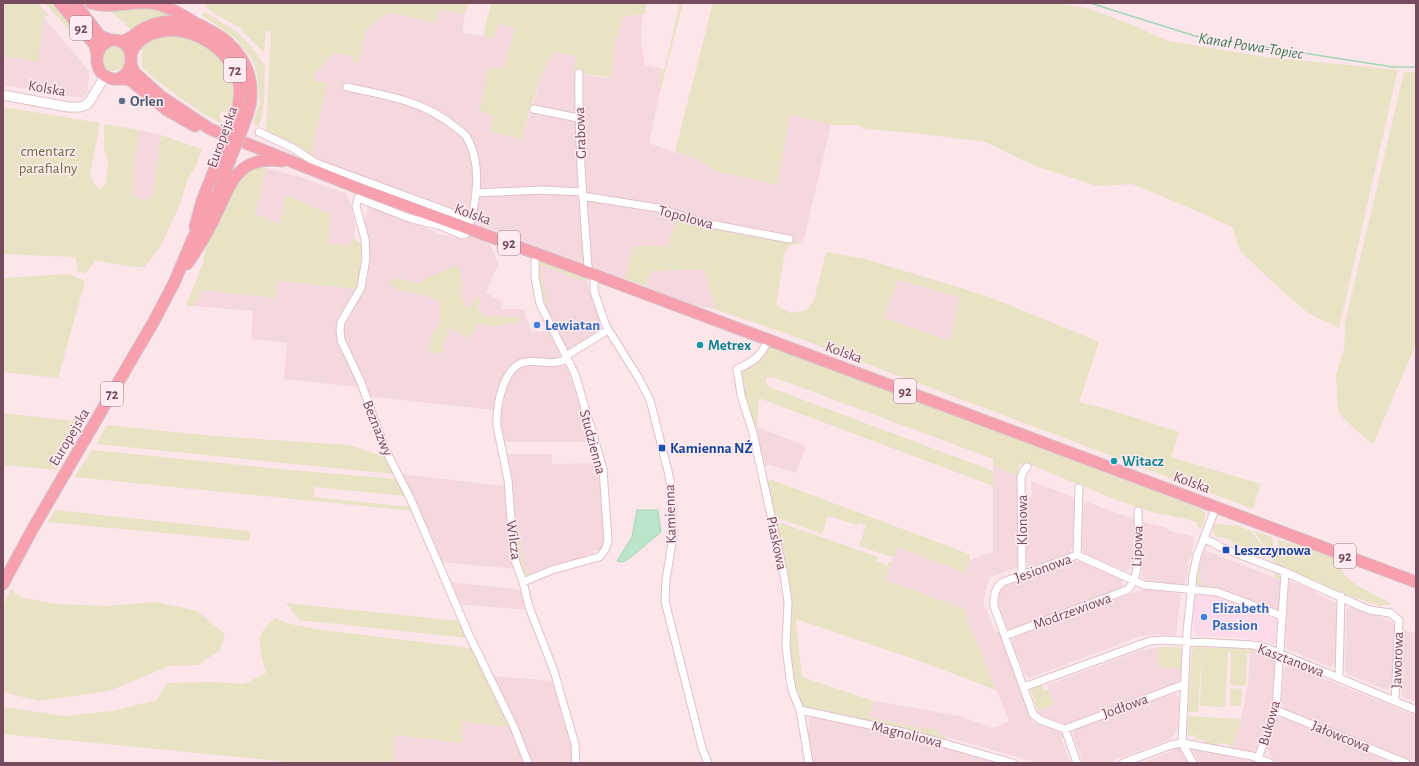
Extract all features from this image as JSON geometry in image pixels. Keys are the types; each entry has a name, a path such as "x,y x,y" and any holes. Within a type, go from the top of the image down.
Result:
{"main road":[{"name":"92","path":"60,3 95,45 98,66 102,74 110,77 130,80 159,105 177,116 198,127 210,128"},
{"name":"92","path":"74,3 100,36 104,39 115,41 127,47 134,72 162,97 210,128"},
{"path":"91,3 105,5 151,3 169,8 198,24"},
{"name":"Europejska","path":"115,41 125,41 143,29 159,23 178,22 198,24 226,41 239,54 246,66 250,78 251,98 249,112 239,122"},
{"name":"Europejska","path":"3,584 32,530 147,334 172,285 192,240 218,193 224,160 239,122 240,97 238,78 230,62 214,46 191,34 167,30 157,32 138,42 131,59"},
{"name":"92","path":"97,56 102,46 115,41"},
{"path":"110,77 126,73 131,59"},
{"name":"Kolska","path":"210,128 368,192 469,224 537,254 1416,582"},
{"name":"72","path":"172,285 203,240 231,184 241,171 252,163 263,160 299,164"}],"street":[{"name":"Grabowa","path":"579,73 578,118 582,194"},
{"name":"Kolska","path":"3,95 75,108 86,105 92,100 110,77"},
{"path":"259,132 293,148 316,163 469,224 476,193 477,176 472,151 465,136 449,122 423,106 389,95 347,87"},
{"path":"534,109 578,118"},
{"name":"Topolowa","path":"476,193 542,190 582,194 658,208 700,222 789,239"},
{"path":"582,194 588,266 590,273"},
{"name":"Beznazwy","path":"469,224 466,234 462,235 441,226 409,218 358,198 356,206 365,239 366,258 361,288 343,319 340,326 340,335 343,347 360,380 386,451 411,500 466,628 514,727 528,763"},
{"name":"Studzienna","path":"523,582 552,570 598,557 607,546 608,541 603,469 575,374 540,304 535,277 535,261 537,254"},
{"name":"Kamienna","path":"590,273 602,318 648,395 667,466 671,486 673,535 666,581 665,602 702,748 708,763"},
{"name":"Wilcza","path":"576,763 575,744 554,671 528,607 523,582 516,563 508,480 497,426 498,411 502,390 509,375 518,365 531,362 555,363 567,357 608,330"},
{"name":"Piaskowa","path":"768,340 763,352 758,358 737,369 741,395 753,433 785,580 788,602 786,646 789,672 792,690 800,710 809,763"},
{"name":"Klonowa","path":"1022,575 1022,477 1024,470 1027,468"},
{"path":"1077,555 1079,488"},
{"path":"1193,763 1182,743 1191,590 1194,566 1216,507"},
{"name":"Lipowa","path":"1134,580 1138,570 1138,511"},
{"path":"1204,539 1214,543 1220,548 1285,572 1341,596 1339,678"},
{"name":"Jesionowa","path":"1065,729 1040,720 1035,716 994,606 995,593 1000,584 1077,555 1144,585 1191,590"},
{"name":"Bukowa","path":"1258,758 1276,710 1285,572"},
{"name":"Modrzewiowa","path":"1005,636 1126,592 1134,580"},
{"path":"1191,590 1221,593 1282,616"},
{"name":"Jaworowa","path":"1341,596 1370,610 1390,613 1399,620 1395,701"},
{"name":"Kasztanowa","path":"1024,687 1143,643 1156,640 1258,645 1416,710"},
{"name":"Jodłowa","path":"1065,729 1185,684"},
{"name":"Magnoliowa","path":"800,710 907,733 1013,763"},
{"name":"Jałowcowa","path":"1276,710 1406,763"},
{"path":"1065,729 1077,763"},
{"path":"1123,763 1132,761 1171,745 1182,743 1258,758 1270,763"}],"shaded area":[{"path":"438,10 465,14 462,33 494,39 498,24 515,28 503,69 489,67 494,116 491,131 522,139 544,69 554,52 576,56 574,73 610,79 615,42 624,16 642,15 641,42 645,65 660,68 660,92 649,143 701,161 716,171 778,185 790,114 831,125 803,243 756,238 700,227 676,220 668,246 633,246 625,279 474,223 372,180 314,159 311,156 326,84 315,81 315,73 334,53 353,56 358,63 367,28 389,12 436,22"},
{"path":"44,17 89,71 88,91 83,98 3,85 3,56 16,58 41,42"},
{"path":"139,130 161,135 153,196 145,201 133,195 135,159"},
{"path":"266,168 300,177 346,194 350,205 352,206 355,228 354,238 348,245 328,244 330,214 286,195 280,224 255,214"},
{"path":"368,206 424,226 439,234 467,240 469,235 488,242 499,265 492,277 486,293 501,301 501,309 523,309 532,332 549,331 562,358 558,360 535,359 518,361 514,364 495,410 373,397 362,398 357,387 284,379 287,343 251,339 253,311 194,306 202,290 275,298 277,281 356,289 364,292 368,279 369,240 364,223","holes":["396,278 419,283 462,282 461,296 468,309 473,303 476,295 480,303 478,310 484,316 520,317 491,326 478,323 470,338 450,329 443,345 446,351 429,353 432,333 440,325 440,301 427,296 399,290"]},
{"path":"541,265 587,282 603,329 571,351 565,349 544,307 540,268"},
{"path":"704,270 715,309 689,304 645,286 652,271"},
{"path":"898,280 960,297 950,341 883,318"},
{"path":"531,364 567,366 591,442 502,442 499,423 500,411 502,410 507,384 518,367"},
{"path":"757,427 806,446 796,473 770,465 762,466 754,432"},
{"path":"504,454 552,454 552,464 597,463 601,485 604,538 602,548 599,551 595,550 590,557 541,571 530,573 525,571 519,529 514,529"},
{"path":"993,466 1018,475 1018,567 990,577 983,601 995,631 1000,633 1033,723 1062,733 1064,737 1061,739 1071,763 1038,763 940,735 937,730 928,728 923,729 868,717 874,701 959,716 994,728 1009,721 963,608 885,580 897,547 965,573 970,560 993,552"},
{"path":"400,474 505,486 508,531 514,569 440,562"},
{"path":"1031,481 1075,498 1073,547 1069,553 1029,568 1026,561 1027,500 1032,495"},
{"path":"1087,502 1134,519 1133,567 1126,571 1084,554 1082,547 1083,506"},
{"path":"637,510 658,510 661,532 631,557 623,562 617,561 632,537"},
{"path":"1143,522 1194,537 1192,557 1189,558 1187,578 1184,586 1147,582 1142,575"},
{"path":"1204,550 1280,580 1278,606 1274,609 1214,586 1204,586 1200,580 1201,560"},
{"path":"1072,561 1081,562 1121,579 1124,588 1010,630 1007,627 997,602 1002,587"},
{"path":"1289,581 1315,590 1315,593 1336,602 1336,664 1330,667 1285,647"},
{"path":"448,582 523,590 527,610 458,604"},
{"path":"1144,589 1181,594 1176,636 1159,634 1141,636 1030,678 1025,675 1012,643 1014,638"},
{"path":"1198,595 1215,596 1277,620 1276,641 1274,644 1233,637 1197,636 1193,631 1194,598"},
{"path":"1350,607 1395,623 1392,687 1387,690 1347,674 1345,671 1346,610"},
{"path":"1403,630 1416,633 1416,702 1405,698 1401,693"},
{"path":"1159,647 1159,667 1181,669 1181,677 1177,682 1065,724 1038,714 1038,711 1054,705 1047,685 1139,651"},
{"path":"1250,651 1273,658 1275,664 1272,703 1256,752 1232,748 1239,729 1248,685"},
{"path":"1291,665 1416,716 1416,762 1285,709 1281,703 1284,668"},
{"path":"492,676 555,681 570,734 574,763 531,763"},
{"path":"1175,693 1179,698 1178,729 1171,739 1107,763 1083,763 1073,735 1075,729"},
{"path":"813,715 908,736 997,763 812,763 808,730 809,720"},
{"path":"1281,717 1393,763 1281,763 1273,760 1266,747 1277,720"},
{"path":"463,722 510,727 524,763 393,763 395,735 460,743"},
{"path":"1173,748 1181,748 1190,763 1141,763 1172,751"},
{"path":"1192,749 1252,761 1258,763 1199,763"}],"green space":[{"path":"3,3 38,3 49,16 44,17 38,62 3,56"},
{"path":"45,3 53,3 70,23 69,30"},
{"path":"209,3 469,3 465,14 439,10 436,23 389,12 367,28 358,63 352,62 353,56 334,53 315,73 315,81 327,83 311,156 297,146 266,131 271,31 266,31 264,53 240,28 204,6"},
{"path":"491,3 647,3 645,14 624,16 615,42 610,79 606,77 574,73 576,56 554,52 544,69 529,112 522,140 490,131 494,116 479,111 489,67 503,69 515,28 498,24 494,39 483,36"},
{"path":"680,3 683,3 660,92 660,68 664,70"},
{"path":"713,3 1057,3 1087,8 1169,41 1264,57 1398,70 1339,328 1308,313 1281,290 1240,251 1232,227 1132,184 1097,186 1033,165 986,142 914,133 865,129 858,125 831,125 790,114 778,185 716,171 701,161 675,151"},
{"path":"152,7 180,16 133,31 108,9"},
{"path":"205,12 237,32 250,45 265,65 264,102 262,117 258,127 253,122 260,102 257,73 252,59 236,39 202,15"},
{"path":"171,34 196,40 215,52 230,71 234,84 235,101 231,115 221,111 220,118 222,123 209,117 183,100 142,68 142,43"},
{"path":"114,47 123,50 126,59 123,68 114,71 105,68 102,59 105,50"},
{"path":"1404,72 1416,72 1416,344 1373,445 1344,419 1338,411 1336,375 1344,350 1345,323"},
{"name":"cmentarz parafialny","path":"3,107 100,123 90,175 95,185 101,189 106,182 108,161 104,149 104,124 139,130 135,159 133,195 145,201 153,196 161,135 202,149 195,169 188,178 180,204 161,246 144,267 125,266 94,260 93,264 86,273 78,272 75,257 3,254"},
{"path":"258,166 266,168 255,214 280,224 286,195 330,214 328,244 348,245 354,238 362,245 359,278 356,289 277,281 275,298 202,290 194,306 186,306 203,263 207,240 232,190 241,178"},
{"path":"676,220 739,234 803,243 791,245 785,252 776,305 790,313 807,310 814,301 826,252 865,259 990,297 1099,342 1079,402 1111,410 1179,432 1171,457 1261,484 1253,509 782,332 715,309 704,270 652,271 645,286 625,279 633,246 668,246","holes":["898,280 960,297 950,341 884,318"]},
{"path":"543,261 585,277 587,282 541,265 540,268 547,303 544,304 544,307 538,273 538,263"},
{"path":"459,265 462,282 461,296 467,308 473,303 476,295 480,299 478,310 484,316 520,317 519,323 491,326 478,323 470,338 450,329 443,345 446,351 440,353 429,353 432,333 440,325 440,301 427,296 399,290 388,283 396,278 419,283 437,273"},
{"path":"69,274 85,281 58,378 3,372 3,278"},
{"path":"769,346 1196,507 1204,511 1206,515 1203,525 1199,530 1197,522 1136,507 1028,464 1019,465 1018,475 993,466 993,459 773,377 766,378 766,383 769,387 993,471 993,486 759,398 757,427 754,432 743,390 742,374 746,368 761,358"},
{"path":"3,413 82,422 57,470 3,465"},
{"path":"107,425 213,436 349,445 385,457 394,474 96,444"},
{"path":"92,450 396,479 405,496 315,487 313,497 411,507 413,511 74,477"},
{"path":"772,480 969,554 970,560 965,573 898,547 894,557 859,546 866,526 858,523 857,525 828,516 822,534 778,518 772,512 766,482"},
{"path":"55,510 250,531 249,541 48,522"},
{"path":"781,523 878,557 877,561 887,566 889,562 892,562 885,580 963,608 996,690 917,660 796,619 802,677 874,701 869,717 923,729 928,728 937,730 940,735 947,737 946,740 803,706 799,702 791,680 788,628 775,526"},
{"path":"1215,524 1239,526 1251,531 1267,552 1265,554 1259,553 1232,543 1232,541 1219,536 1218,538 1213,533 1213,526"},
{"path":"514,529 519,529 525,571 530,573 541,571 531,577 524,575 520,570"},
{"path":"1252,530 1272,538 1273,544 1270,552"},
{"path":"1278,540 1303,546 1337,558 1342,570 1351,581 1391,604 1380,606 1342,594 1290,570 1275,566 1272,559 1278,552"},
{"path":"1201,560 1200,580 1204,586 1214,586 1274,609 1278,606 1280,580 1274,577 1276,573 1278,573 1281,579 1281,606 1279,609 1273,611 1199,586 1196,582"},
{"path":"11,589 19,596 24,598 56,604 106,606 156,602 197,611 225,634 220,650 198,665 170,666 109,691 39,701 3,692 3,606"},
{"path":"286,603 458,621 467,638 299,620"},
{"path":"276,618 290,624 322,630 471,648 510,727 463,722 461,743 395,735 393,763 299,763 3,734 3,707 64,716 113,711 156,700 167,683 215,682 244,684 266,673 260,651 260,638 264,629"},
{"path":"1159,647 1179,647 1182,651 1181,669 1159,667"},
{"path":"1196,647 1248,649 1248,647 1264,650 1275,656 1277,672 1275,671 1273,658 1250,651 1250,654 1247,654 1246,686 1230,685 1231,653 1228,653 1225,707 1200,706 1202,652 1198,712 1188,712 1192,650"},
{"path":"1042,685 1044,691 1049,689 1054,705 1038,711 1031,691 1033,688"},
{"path":"1230,688 1242,689 1241,706 1230,706"},
{"path":"1188,716 1241,719 1232,748 1230,748 1230,745 1218,743 1217,746 1206,744 1206,741 1197,739 1195,741 1192,740 1197,736 1190,736 1187,734"}],"waterway":[{"name":"Kanał Powa-Topiec","path":"1090,3 1195,36 1393,67 1416,67"}],"place":[{"name":"Orlen","path":"122,101"},
{"name":"Lewiatan","path":"537,325"},
{"name":"Metrex","path":"700,345"},
{"name":"Kamienna NŻ","path":"662,448"},
{"name":"Witacz","path":"1114,461"},
{"name":"Leszczynowa","path":"1226,550"},
{"name":"Elizabeth Passion","path":"1204,617"}]}
